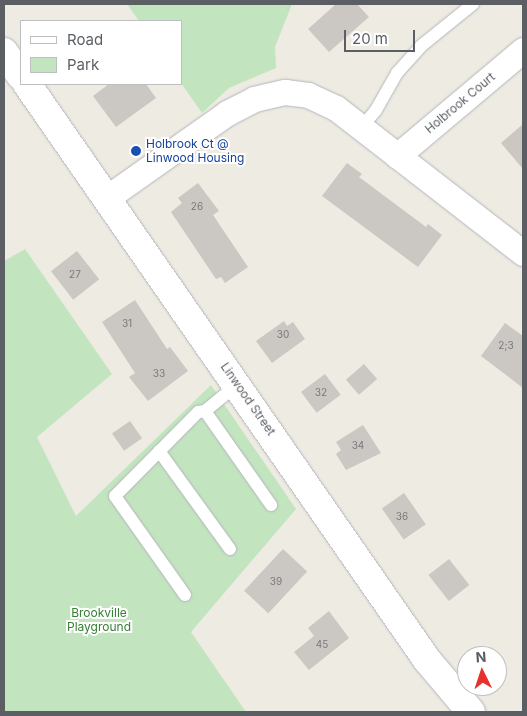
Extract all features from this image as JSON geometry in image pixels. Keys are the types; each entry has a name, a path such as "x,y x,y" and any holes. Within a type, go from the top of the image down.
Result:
{"main road":[{"path":"4,52 20,75"},
{"name":"Linwood Street","path":"28,85 238,384 427,660 471,712"}],"street":[{"name":"Holbrook Court","path":"397,156 523,50"},
{"path":"108,197 227,113 254,99 285,92 308,95 336,108 523,253"}],"lane":[{"path":"361,128 376,110 397,73 421,46 473,4"},
{"path":"185,596 115,496 198,412 205,411 238,384"},
{"path":"205,411 271,505"},
{"path":"160,451 230,549"}],"green space":[{"path":"127,4 292,4 275,47 276,68 229,88 202,113 182,84 182,20 138,20"},
{"name":"Brookville Playground","path":"25,249 112,374 37,437 76,516 211,385 296,509 191,632 246,712 4,712 4,261"}],"building":[{"path":"336,4 357,4 369,17 329,52 308,29"},
{"path":"108,85 147,85 156,98 116,127 93,96"},
{"path":"523,124 523,169 501,143"},
{"path":"347,163 362,174 359,177 426,227 428,224 442,235 418,267 322,196"},
{"path":"198,183 219,211 213,215 248,267 225,283 221,277 216,279 171,212 182,203 178,198"},
{"path":"77,251 99,279 73,300 51,271"},
{"path":"135,300 167,349 170,347 188,371 148,401 129,377 135,373 102,322"},
{"path":"284,321 287,326 293,322 305,339 272,363 256,341"},
{"path":"505,323 523,336 523,388 481,356"},
{"path":"364,364 377,379 359,395 346,380"},
{"path":"325,374 341,395 317,413 301,392"},
{"path":"130,421 142,438 124,451 112,434"},
{"path":"363,425 381,453 346,470 336,454 341,450 336,442"},
{"path":"404,493 426,524 404,540 382,508"},
{"path":"283,549 307,572 268,613 244,591"},
{"path":"449,559 469,585 449,601 429,575"},
{"path":"329,611 349,638 309,670 294,652 314,636 308,628"}],"place":[{"name":"Holbrook Ct @ Linwood Housing","path":"136,151"}]}
